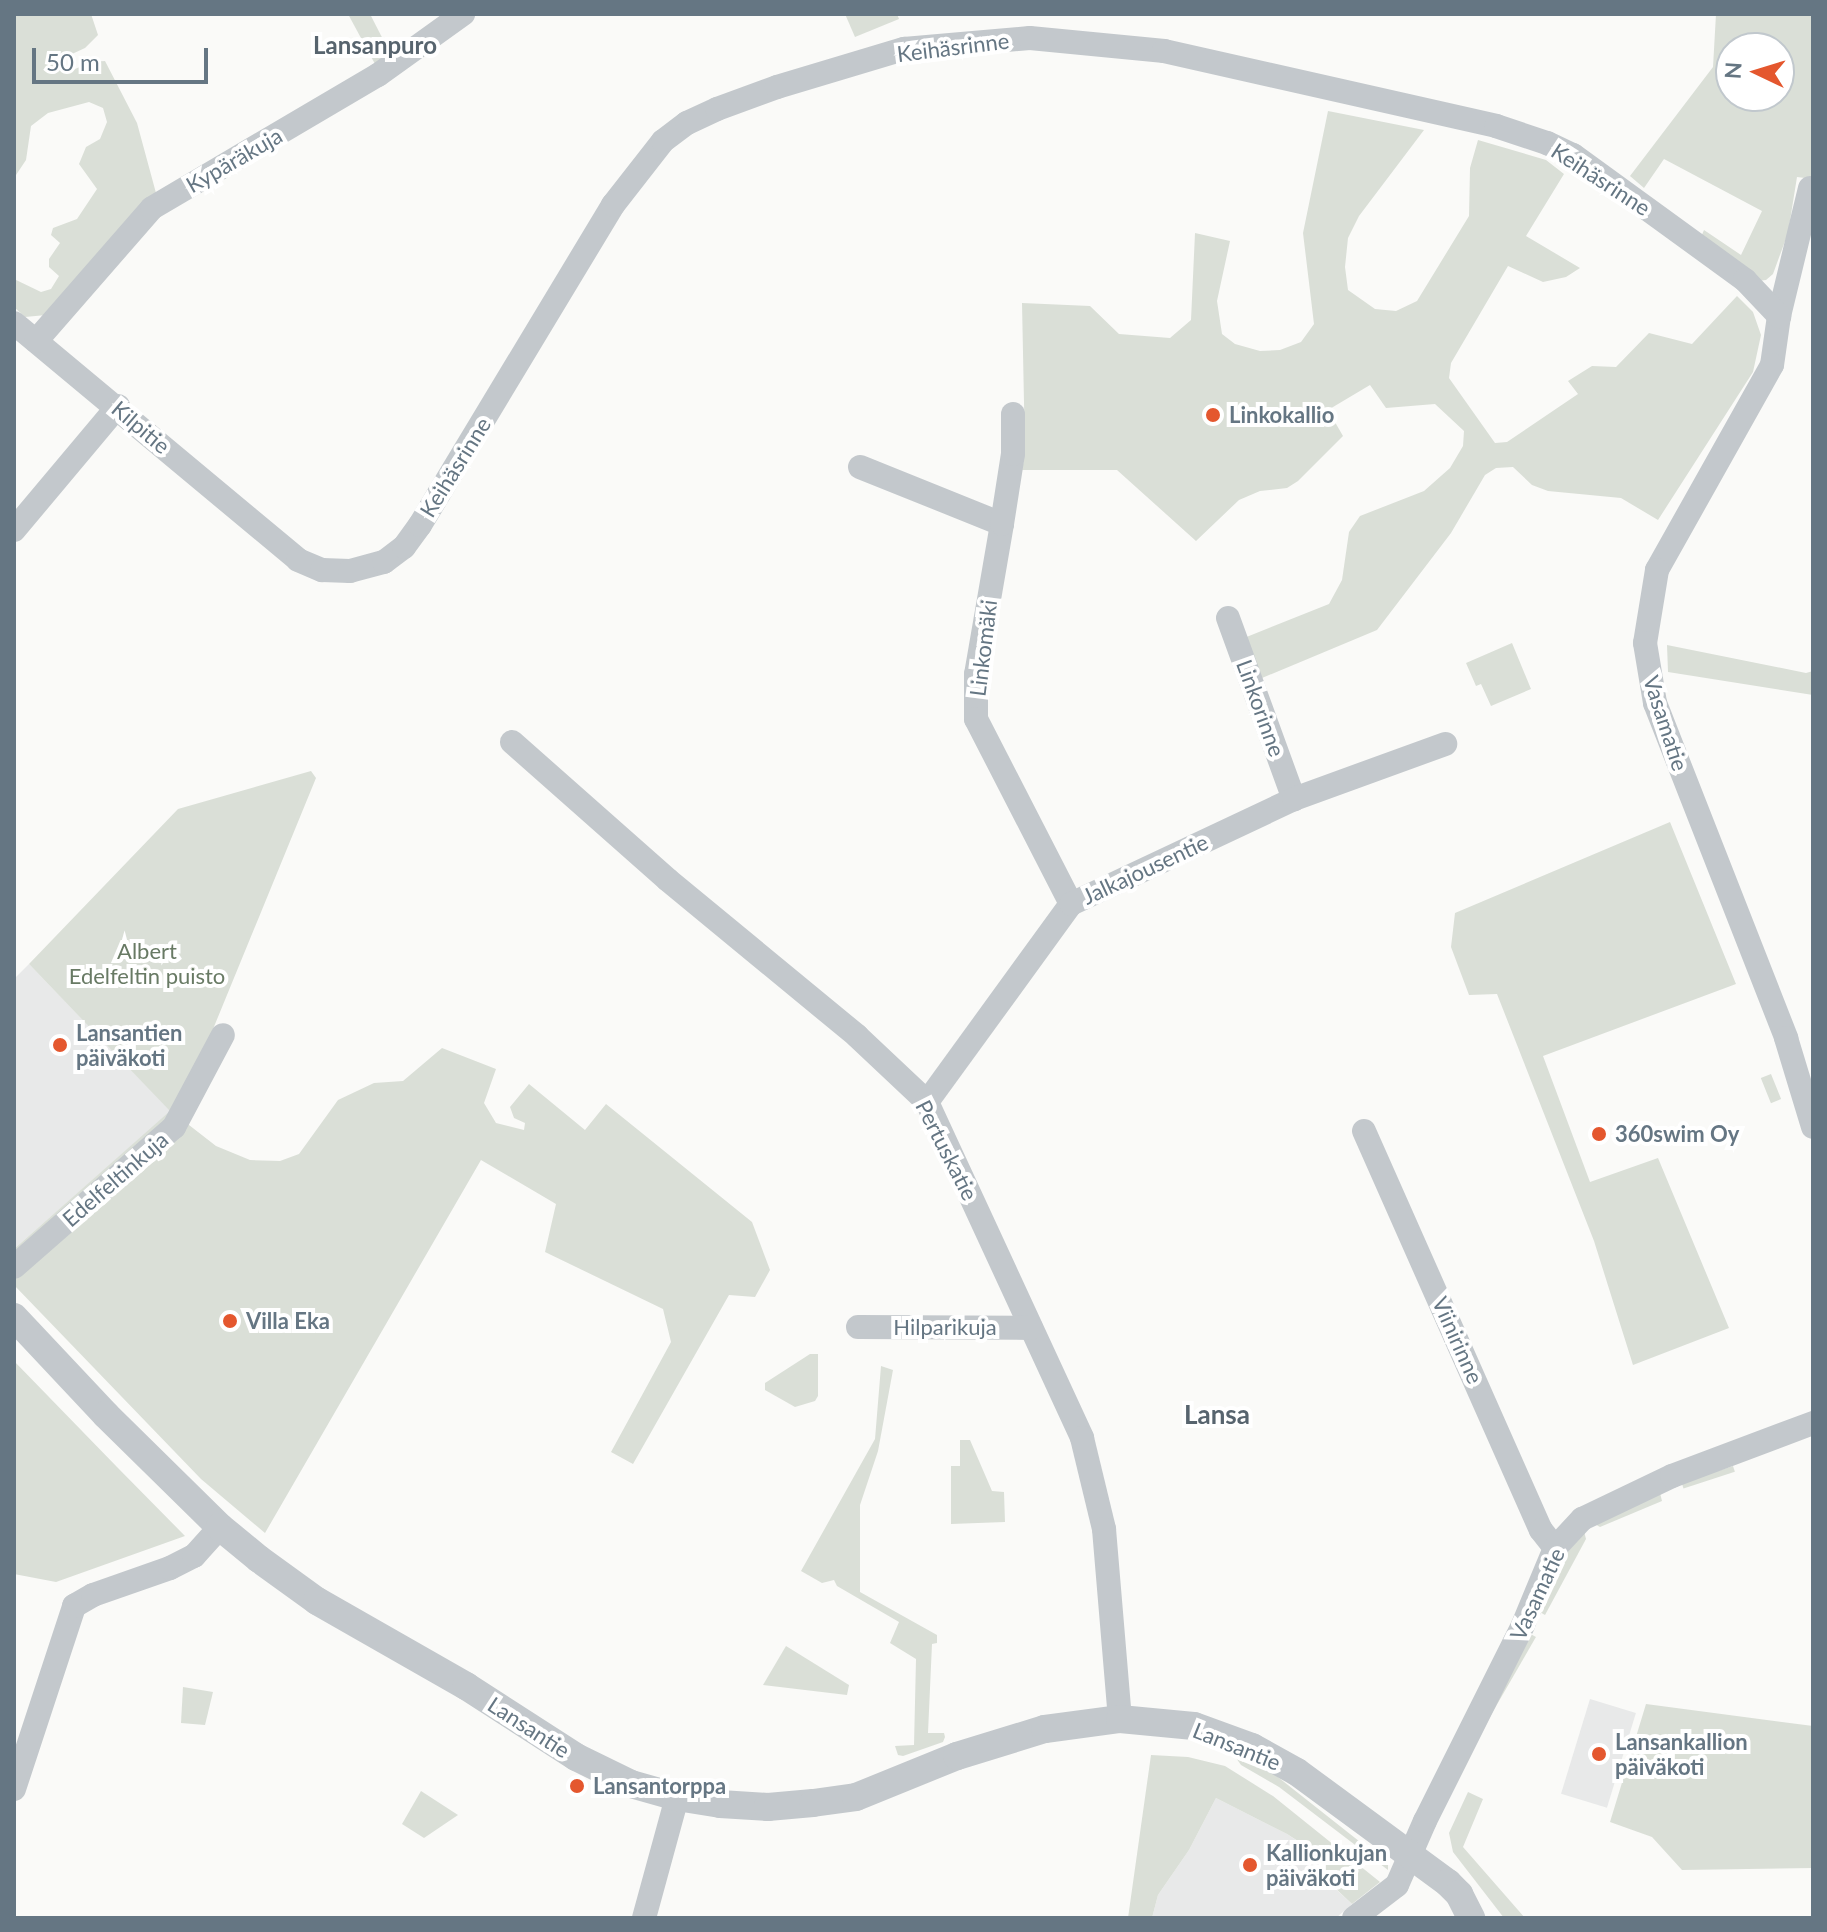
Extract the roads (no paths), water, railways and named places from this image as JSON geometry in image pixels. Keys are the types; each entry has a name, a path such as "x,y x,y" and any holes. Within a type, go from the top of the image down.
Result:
{"street":[{"name":"Kypäräkuja","path":"36,341 152,208 378,75 463,14"},
{"name":"Keihäsrinne","path":"266,534 298,560 322,570 350,571 384,562 404,547 440,493 620,192 663,141 687,123 729,104 904,49 1030,38 1164,51 1496,126 1573,155 1745,280 1779,316"},
{"name":"Vasamatie","path":"1810,188 1779,316 1772,365 1657,570 1645,643 1655,703 1790,1050 1813,1127"},
{"name":"Kilpitie","path":"14,323 118,406 266,534"},
{"path":"14,530 118,406"},
{"name":"Linkomäki","path":"1013,414 1013,454 976,674 976,719 1071,904"},
{"path":"860,467 1002,524"},
{"name":"Linkorinne","path":"1228,618 1294,799"},
{"name":"Pertuskatie","path":"512,742 668,880 857,1036 927,1102 1082,1438 1104,1529 1120,1719"},
{"name":"Jalkajousentie","path":"927,1102 1071,904 1294,799 1445,744"},
{"name":"Edelfeltinkuja","path":"14,1267 174,1127 223,1035"},
{"name":"Viinirinne","path":"1364,1131 1541,1530 1555,1548"},
{"name":"Lansantie","path":"14,1317 106,1415 220,1527 317,1601 466,1686 586,1763 631,1784 677,1797 768,1807 856,1797 957,1756 1083,1721 1120,1719 1194,1726 1252,1747 1297,1772 1459,1894 1469,1916"},
{"name":"Hilparikuja","path":"858,1327 1031,1328"},
{"name":"Vasamatie","path":"1354,1918 1397,1885 1523,1625 1555,1548 1582,1519 1596,1510 1672,1476 1813,1423"},
{"path":"14,1789 74,1606 93,1595 170,1568 194,1556 220,1527"},
{"path":"644,1918 677,1797"}],"place":[{"name":"Linkokallio","path":"1213,415"},
{"name":"Lansantien päiväkoti","path":"60,1045"},
{"name":"360swim Oy","path":"1599,1134"},
{"name":"Villa Eka","path":"230,1321"},
{"name":"Lansankallion päiväkoti","path":"1599,1754"},
{"name":"Lansantorppa","path":"577,1786"},
{"name":"Kallionkujan päiväkoti","path":"1250,1865"}],"district":[{"name":"Lansanpuro","path":"375,45"},
{"name":"Lansa","path":"1217,1415"}],"park label":[{"name":"Albert Edelfeltin puisto","path":"147,962"}]}
